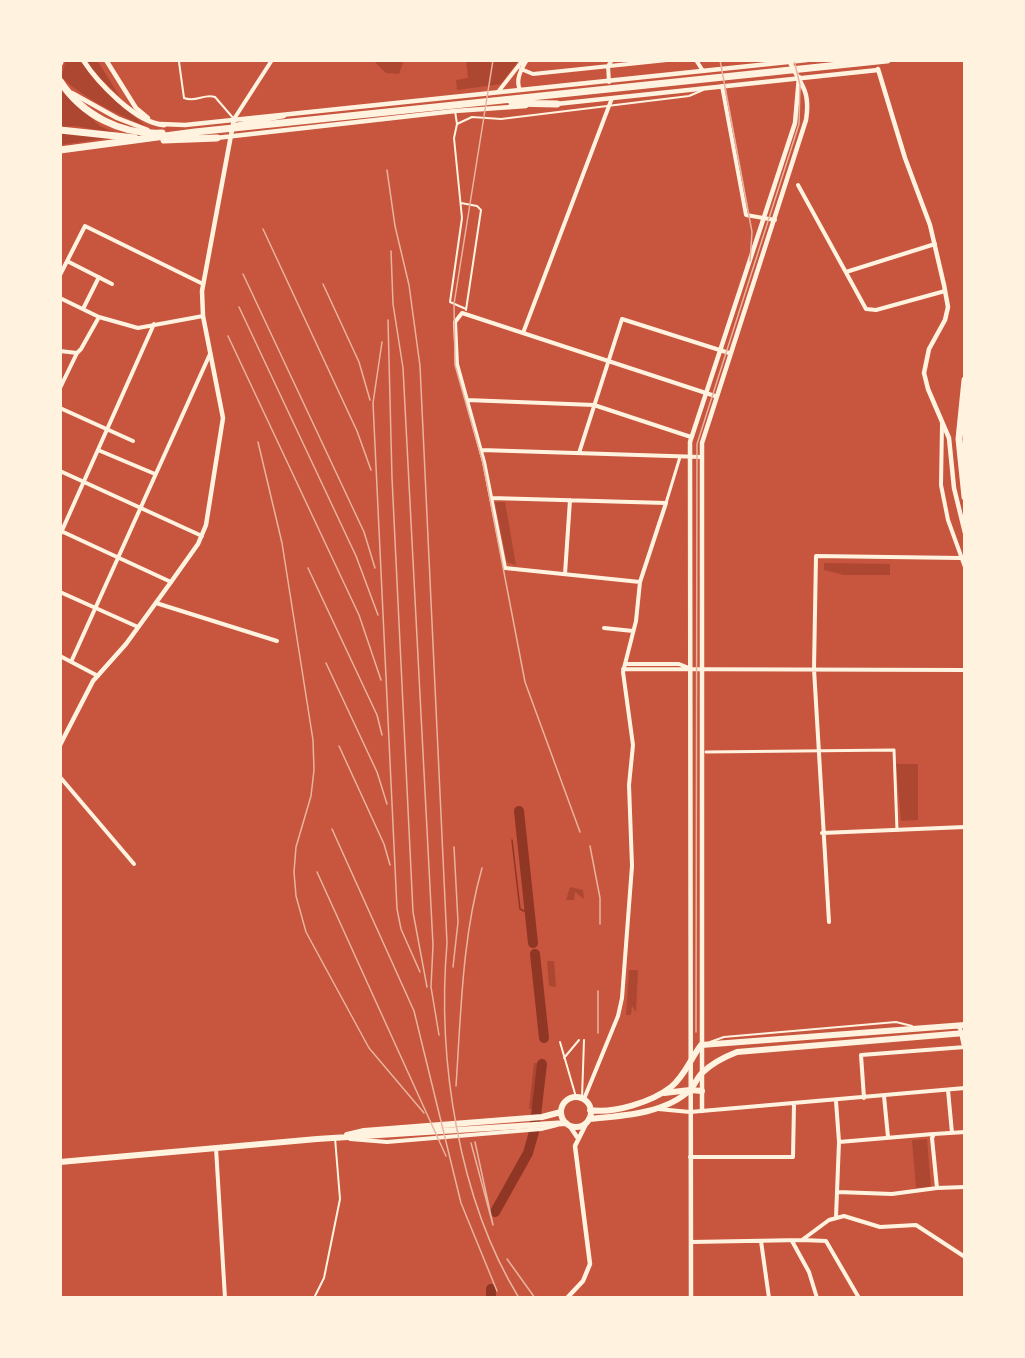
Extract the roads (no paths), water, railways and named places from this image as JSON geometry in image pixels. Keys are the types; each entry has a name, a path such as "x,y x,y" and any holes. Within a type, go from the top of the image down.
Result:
{"highway":[{"path":"60,150 195,132 887,60"},
{"path":"60,81 76,102 101,119 140,132 195,132"},
{"path":"470,103 557,104"},
{"path":"60,130 134,138 217,138"},
{"path":"965,380 959,439 965,496"}],"main road":[{"path":"83,60 96,77 140,117 164,125"},
{"path":"567,1124 561,1112 565,1101 581,1098 590,1110 607,1113 619,1111 671,1088 701,1045 965,1026"},
{"path":"60,1162 335,1138 464,1133 557,1124 579,1126 588,1119 623,1116 651,1109 690,1090 702,1074 722,1058 737,1052 963,1034"},
{"path":"658,1094 690,1090 702,1091"},
{"path":"588,1119 590,1110"},
{"path":"430,1133 462,1123 542,1117 561,1112"}],"street":[{"path":"106,60 140,112 164,125 263,121 290,114"},
{"path":"60,745 98,676 156,603 202,536 223,428 203,316 203,284 234,122 272,60"},
{"path":"520,91 518,85 525,60"},
{"path":"498,92 525,60"},
{"path":"609,82 608,66 612,60"},
{"path":"521,69 533,74 667,60"},
{"path":"696,60 703,71 705,88"},
{"path":"234,122 290,114 807,60"},
{"path":"875,60 935,243 945,291 948,307 945,320 929,349 924,373 949,438 956,499 965,533"},
{"path":"702,1111 702,443 715,396 775,220 806,120 805,86 790,61"},
{"path":"60,81 84,101 128,123 180,138 231,138 455,111 557,104 878,69"},
{"path":"691,1298 689,457 691,436 795,123 798,77"},
{"path":"722,86 746,215 775,220"},
{"path":"523,333 612,98"},
{"path":"263,121 264,134"},
{"path":"798,185 864,306 870,310 945,291"},
{"path":"60,275 85,226 203,284"},
{"path":"846,272 935,243"},
{"path":"67,261 112,284"},
{"path":"83,309 99,277"},
{"path":"60,298 99,317 132,327 203,316"},
{"path":"640,582 505,568 481,450 457,364 455,322 462,313 715,396"},
{"path":"60,388 77,353 99,317"},
{"path":"579,453 622,319 729,353"},
{"path":"154,324 61,532 171,582"},
{"path":"60,351 77,353"},
{"path":"71,662 211,353"},
{"path":"467,400 594,405 691,436"},
{"path":"60,408 133,441"},
{"path":"941,418 941,485 948,520 965,567"},
{"path":"98,450 155,474"},
{"path":"481,450 701,457"},
{"path":"581,1098 618,1016 622,998 632,866 628,785 633,745 622,682 640,582 680,457"},
{"path":"60,471 202,536"},
{"path":"491,498 666,503"},
{"path":"565,574 570,500"},
{"path":"829,922 814,669 816,556 961,558"},
{"path":"60,592 138,627"},
{"path":"156,603 277,641"},
{"path":"604,628 633,631"},
{"path":"60,656 98,676"},
{"path":"624,667 965,670"},
{"path":"61,728 67,731"},
{"path":"706,752 894,750 897,830"},
{"path":"60,777 134,864"},
{"path":"822,833 965,827"},
{"path":"864,1098 861,1055 964,1047 963,1034 957,1026"},
{"path":"651,1109 690,1112 965,1088"},
{"path":"948,1090 952,1133"},
{"path":"884,1096 888,1137"},
{"path":"836,1101 839,1142 836,1217"},
{"path":"690,1157 793,1157 794,1104"},
{"path":"567,1298 583,1281 591,1255 575,1155 577,1137 588,1119"},
{"path":"567,1124 577,1137"},
{"path":"839,1142 965,1132"},
{"path":"934,1134 932,1138 937,1188"},
{"path":"216,1148 225,1298"},
{"path":"838,1192 892,1194 965,1187"},
{"path":"802,1240 836,1217 850,1217 880,1227 916,1225 965,1257"},
{"path":"761,1241 769,1298"},
{"path":"792,1241 809,1272 817,1298"},
{"path":"690,1242 826,1241 859,1298"}],"lane":[{"path":"179,62 184,98 196,100 210,95 215,97 234,122"},
{"path":"457,124 472,117 485,120 695,95 705,88"},
{"path":"511,116 515,107"},
{"path":"455,111 457,124 454,138 462,218 450,302 466,309"},
{"path":"461,203 477,206 481,210 466,309 462,313"},
{"path":"564,1058 579,1040"},
{"path":"581,1098 584,1040"},
{"path":"560,1042 564,1058 581,1098"},
{"path":"314,1298 324,1278 340,1199 335,1138"}],"waterway":[{"path":"519,811 533,943"},
{"path":"512,840 520,909 526,912 531,922"},
{"path":"535,954 544,1038"},
{"path":"495,1212 528,1153 534,1132 542,1064"},
{"path":"491,1289 491,1298"}],"tram line":[{"path":"720,60 752,232 750,261"},
{"path":"696,1032 697,444 799,124 800,85 794,60"}],"railway":[{"path":"493,60 454,304 455,365 483,463 525,682 580,832"},
{"path":"387,170 395,226 409,285 420,366 447,943 445,1033 449,1080 456,1126 481,1217 498,1259 519,1298"},
{"path":"263,229 357,431 371,470"},
{"path":"391,251 393,304 403,368 433,945 431,987 439,1035"},
{"path":"243,274 364,532 375,568"},
{"path":"323,284 359,362 370,400"},
{"path":"239,307 356,556 378,615"},
{"path":"388,320 392,478 413,912 427,987"},
{"path":"228,336 359,615 381,680"},
{"path":"382,342 373,403 397,909 401,929 420,972"},
{"path":"258,442 282,543 313,740 314,770 311,796 296,847 294,872 296,896 306,932 369,1048 424,1113"},
{"path":"308,568 377,715 382,735"},
{"path":"326,663 377,772 387,804"},
{"path":"339,746 384,844 390,865"},
{"path":"332,829 414,1011 461,1203 497,1291"},
{"path":"590,846 600,898 600,924"},
{"path":"453,967 458,922 454,847"},
{"path":"456,1086 466,948 482,868"},
{"path":"317,872 446,1156"},
{"path":"598,991 598,1033"},
{"path":"471,1143 493,1225 475,1142"},
{"path":"507,1259 535,1298"}]}
